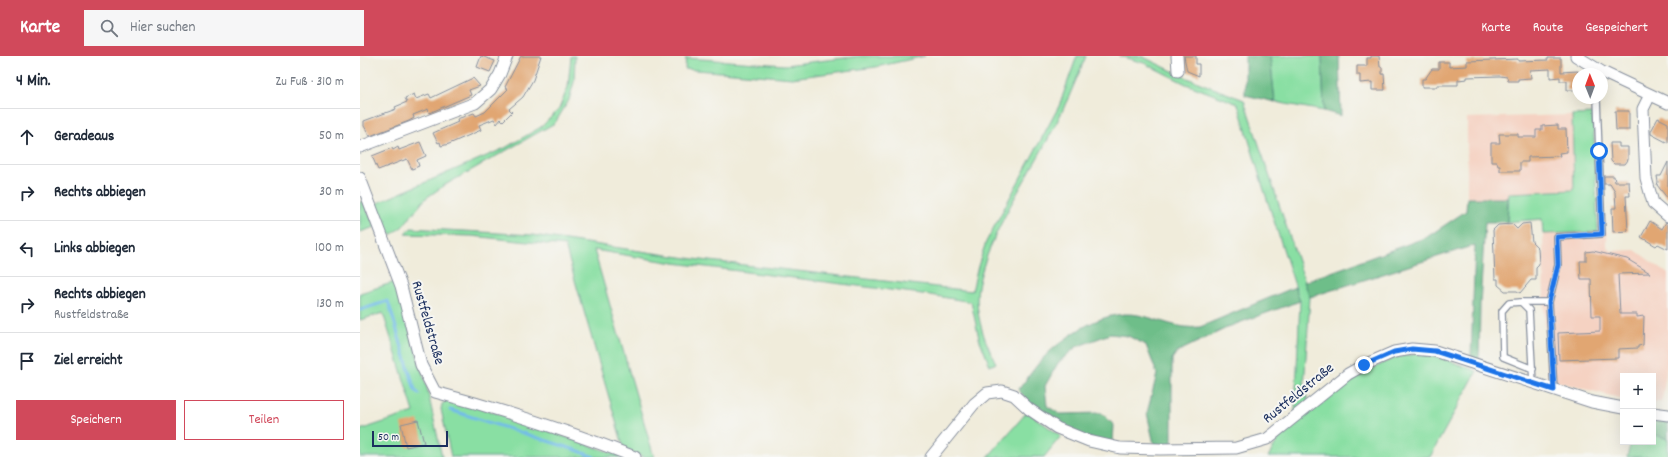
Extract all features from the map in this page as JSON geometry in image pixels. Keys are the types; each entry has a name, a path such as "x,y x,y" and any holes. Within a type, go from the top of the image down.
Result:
{"street":[{"path":"360,147 475,103 491,89 500,74 507,56"},
{"path":"1177,56 1178,71"},
{"path":"1576,56 1594,68"},
{"path":"1608,76 1668,103"},
{"path":"1650,95 1643,109 1646,178 1653,203 1668,216"},
{"name":"Rustfeldstraße","path":"360,178 401,286 421,365 435,392 510,412 563,429 635,457"},
{"name":"Rustfeldstraße","path":"931,457 974,404 987,393 1002,391 1014,395 1029,409 1057,428 1089,441 1120,448 1203,450 1236,448 1267,439 1348,374 1394,352 1412,349 1435,351 1592,402 1620,407"},
{"path":"1656,413 1668,415"}],"lane":[{"path":"1554,390 1549,302 1558,265 1557,237 1602,234 1597,104"},
{"path":"1521,302 1529,310 1534,384"},
{"path":"1533,369 1502,356 1502,311 1509,303 1549,302"}],"shaded area":[{"path":"1572,115 1574,190 1509,193 1508,198 1467,198 1467,118"},
{"path":"1607,232 1607,246 1611,251 1635,250 1668,274 1668,360 1662,401 1656,402 1656,373 1620,373 1620,398 1548,379 1544,310 1543,234"}],"green space":[{"path":"571,56 575,56 574,82 569,100 555,123 445,185 426,198 402,227 392,234 386,233 375,204 505,148 541,127 559,109 568,87"},
{"path":"861,56 925,56 876,67 792,78 685,69 686,58 785,65"},
{"path":"1077,56 1086,56 1067,101 1054,128 1010,206 983,267 978,287 977,307 984,336 996,363 990,366 979,338 971,302 930,295 674,263 594,250 654,457 643,457 624,449 565,246 472,236 405,234 411,228 532,235 701,260 972,291 986,242 1059,106"},
{"path":"1119,56 1141,56 1185,77 1244,100 1310,297 1304,387 1308,401 1295,412 1300,301 1238,104 1186,84 1144,63"},
{"path":"1245,56 1270,56 1275,102 1245,95"},
{"path":"1270,56 1322,56 1324,111 1275,102"},
{"path":"1322,56 1339,56 1341,116 1324,111"},
{"path":"1593,114 1598,232 1543,234 1542,219 1507,222 1509,193 1574,190 1572,115"},
{"path":"1467,198 1508,198 1507,222 1485,222 1480,305 1479,361 1471,357 1475,245 1310,297 1304,282 1427,237 1466,211"},
{"path":"363,201 375,227 360,232 360,202"},
{"path":"395,282 427,388 442,457 360,457 360,430 414,412 383,313 360,320 360,293"},
{"path":"1295,287 1300,301 1233,325 1177,352 1172,359 1172,446 1154,444 1147,413 1157,374 1146,345 1128,336 1110,334 1076,347 1058,363 1045,386 1047,406 1060,414 1102,413 1114,425 1113,443 1079,436 1038,411 1018,390 1042,359 1055,347 1088,324 1100,319 1125,314 1138,315 1177,326 1192,328 1200,327"},
{"path":"1417,354 1439,357 1477,371 1430,457 1268,457 1280,436 1323,400 1364,373 1396,357"},
{"path":"446,401 482,408 624,457 451,457 441,409 442,404"},
{"path":"1027,412 1061,436 1044,457 988,457"},
{"path":"1656,418 1668,420 1668,439 1656,435"},
{"path":"1656,435 1668,439 1668,457 1627,457 1630,445 1656,445"}],"building":[{"path":"481,56 495,61 490,72 477,67"},
{"path":"521,56 541,56 533,80 523,97 509,109 512,112 503,121 501,119 497,124 494,119 479,125 481,130 441,146 440,142 438,143 433,133 458,122 457,119 474,113 476,116 485,112 508,89 505,87"},
{"path":"1184,56 1196,56 1196,64 1199,64 1199,76 1187,71"},
{"path":"1371,56 1379,56 1380,67 1382,67 1382,74 1384,74 1385,90 1372,90 1372,82 1360,83 1360,75 1357,75 1357,66 1367,66 1367,58 1371,58"},
{"path":"1548,58 1561,58 1561,72 1572,71 1572,90 1567,90 1567,81 1560,81 1560,77 1550,78 1550,69 1530,70 1531,78 1518,79 1518,81 1508,81 1507,77 1500,76 1467,77 1467,79 1458,80 1458,85 1422,87 1422,79 1425,79 1432,69 1439,69 1439,62 1449,62 1449,67 1467,66 1467,61 1518,59 1518,61 1548,60"},
{"path":"473,78 480,86 469,90 471,95 429,113 428,109 413,115 414,118 409,121 370,136 364,126 364,121 396,109 395,107 407,102 405,98 414,94 416,99 429,94 431,98"},
{"path":"1615,111 1629,111 1629,130 1616,130"},
{"path":"1658,118 1668,123 1668,143 1651,134 1651,131"},
{"path":"1558,125 1558,129 1566,129 1567,152 1559,153 1560,156 1528,157 1528,162 1520,162 1520,171 1500,171 1500,166 1498,166 1497,162 1491,162 1491,143 1500,143 1499,134 1518,134 1518,137 1536,137 1536,130 1542,130 1542,126"},
{"path":"420,142 426,156 417,160 419,166 412,169 407,159 378,170 372,156 392,148 393,150 398,147 399,150"},
{"path":"1610,143 1619,143 1619,147 1628,147 1628,160 1625,164 1614,164 1611,161"},
{"path":"1668,162 1668,199 1657,185 1657,176 1661,176"},
{"path":"1604,176 1614,176 1615,182 1629,182 1630,196 1626,196 1628,231 1613,232 1612,208 1616,208 1615,192 1610,184 1604,184"},
{"path":"1650,221 1662,229 1666,222 1668,223 1668,249 1658,244 1656,246 1641,237"},
{"path":"1530,223 1532,242 1538,248 1539,264 1536,267 1536,280 1531,280 1520,293 1517,291 1505,291 1498,285 1498,279 1495,279 1493,230 1498,225 1512,224 1517,229 1522,224"},
{"path":"1593,251 1627,259 1650,273 1618,274 1620,314 1637,314 1637,317 1644,316 1643,345 1638,346 1638,348 1618,349 1618,358 1559,360 1558,333 1600,331 1600,316 1592,316 1591,279 1581,279 1580,261 1586,261 1586,252"},
{"path":"418,420 424,443 406,447 401,424"}],"waterway":[{"path":"360,310 388,301 415,390 419,394"},
{"path":"450,410 594,457"}],"route":[{"path":"1364,365 1394,352 1412,349 1435,351 1554,390 1549,302 1558,265 1557,237 1602,234 1599,151"}]}
